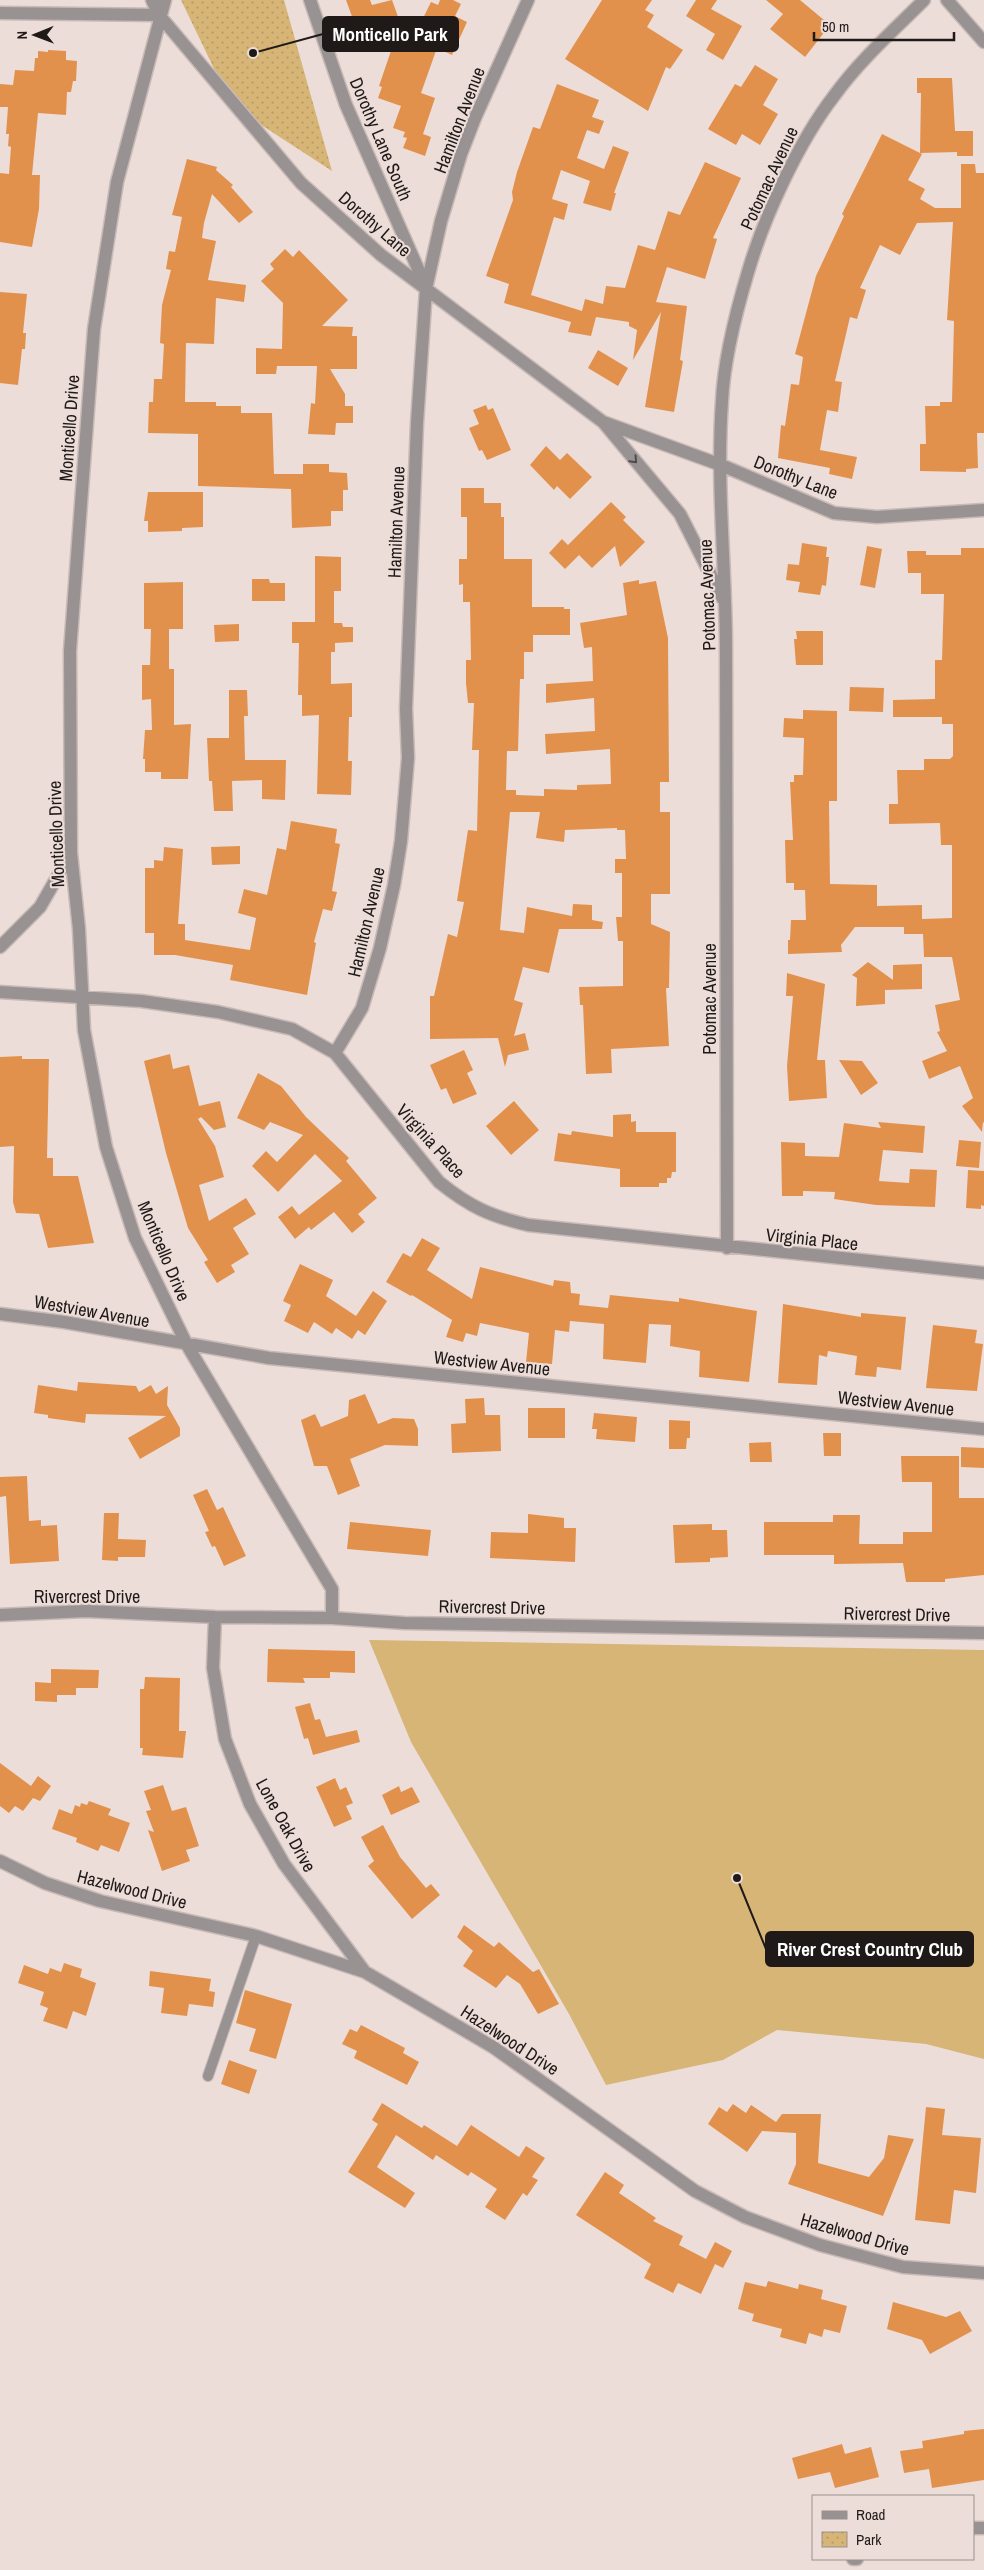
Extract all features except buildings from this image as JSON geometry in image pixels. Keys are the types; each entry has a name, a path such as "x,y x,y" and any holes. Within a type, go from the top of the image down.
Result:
{"street":[{"name":"Dorothy Lane","path":"152,0 159,16 301,183 381,254 603,422 680,514 725,602"},
{"name":"Monticello Drive","path":"165,0 159,16 117,182 94,328 70,650 71,853 79,929 81,996 90,1068 106,1147 136,1238 187,1345 332,1590 332,1618"},
{"name":"Dorothy Lane South","path":"310,0 346,105 426,289"},
{"name":"Hamilton Avenue","path":"335,1052 362,1008 390,903 401,841 408,758 406,709 418,423 426,289 441,221 461,154 475,118 528,0"},
{"name":"Potomac Avenue","path":"728,1248 725,602 721,466 722,398 730,345 748,272 766,221 813,125 835,94 868,55 924,0"},
{"path":"947,0 984,42"},
{"path":"0,13 159,16"},
{"name":"Dorothy Lane","path":"603,422 721,466 834,513 877,517 984,510"},
{"path":"0,947 40,907 71,853"},
{"name":"Virginia Place","path":"0,992 141,1001 208,1011 292,1028 335,1052 416,1156 439,1182 459,1198 492,1216 528,1226 984,1273"},
{"name":"Westview Avenue","path":"0,1314 64,1322 269,1358 984,1429"},
{"name":"Rivercrest Drive","path":"0,1615 86,1611 215,1617 332,1618 404,1624 984,1633"},
{"name":"Lone Oak Drive","path":"215,1617 213,1668 225,1739 250,1804 284,1864 365,1972"},
{"name":"Hazelwood Drive","path":"0,1861 45,1883 100,1901 256,1936 365,1972 492,2047 695,2191 745,2217 820,2245 903,2268 984,2274"}],"lane":[{"path":"208,2076 256,1936"}],"green space":[{"path":"181,0 284,0 332,171 232,106"},
{"path":"369,1640 984,1650 984,2059 926,2044 777,2030 723,2060 606,2085 569,2014 411,1742"}],"place":[{"name":"Monticello Park","path":"253,53"},
{"name":"River Crest Country Club","path":"737,1878"}]}
